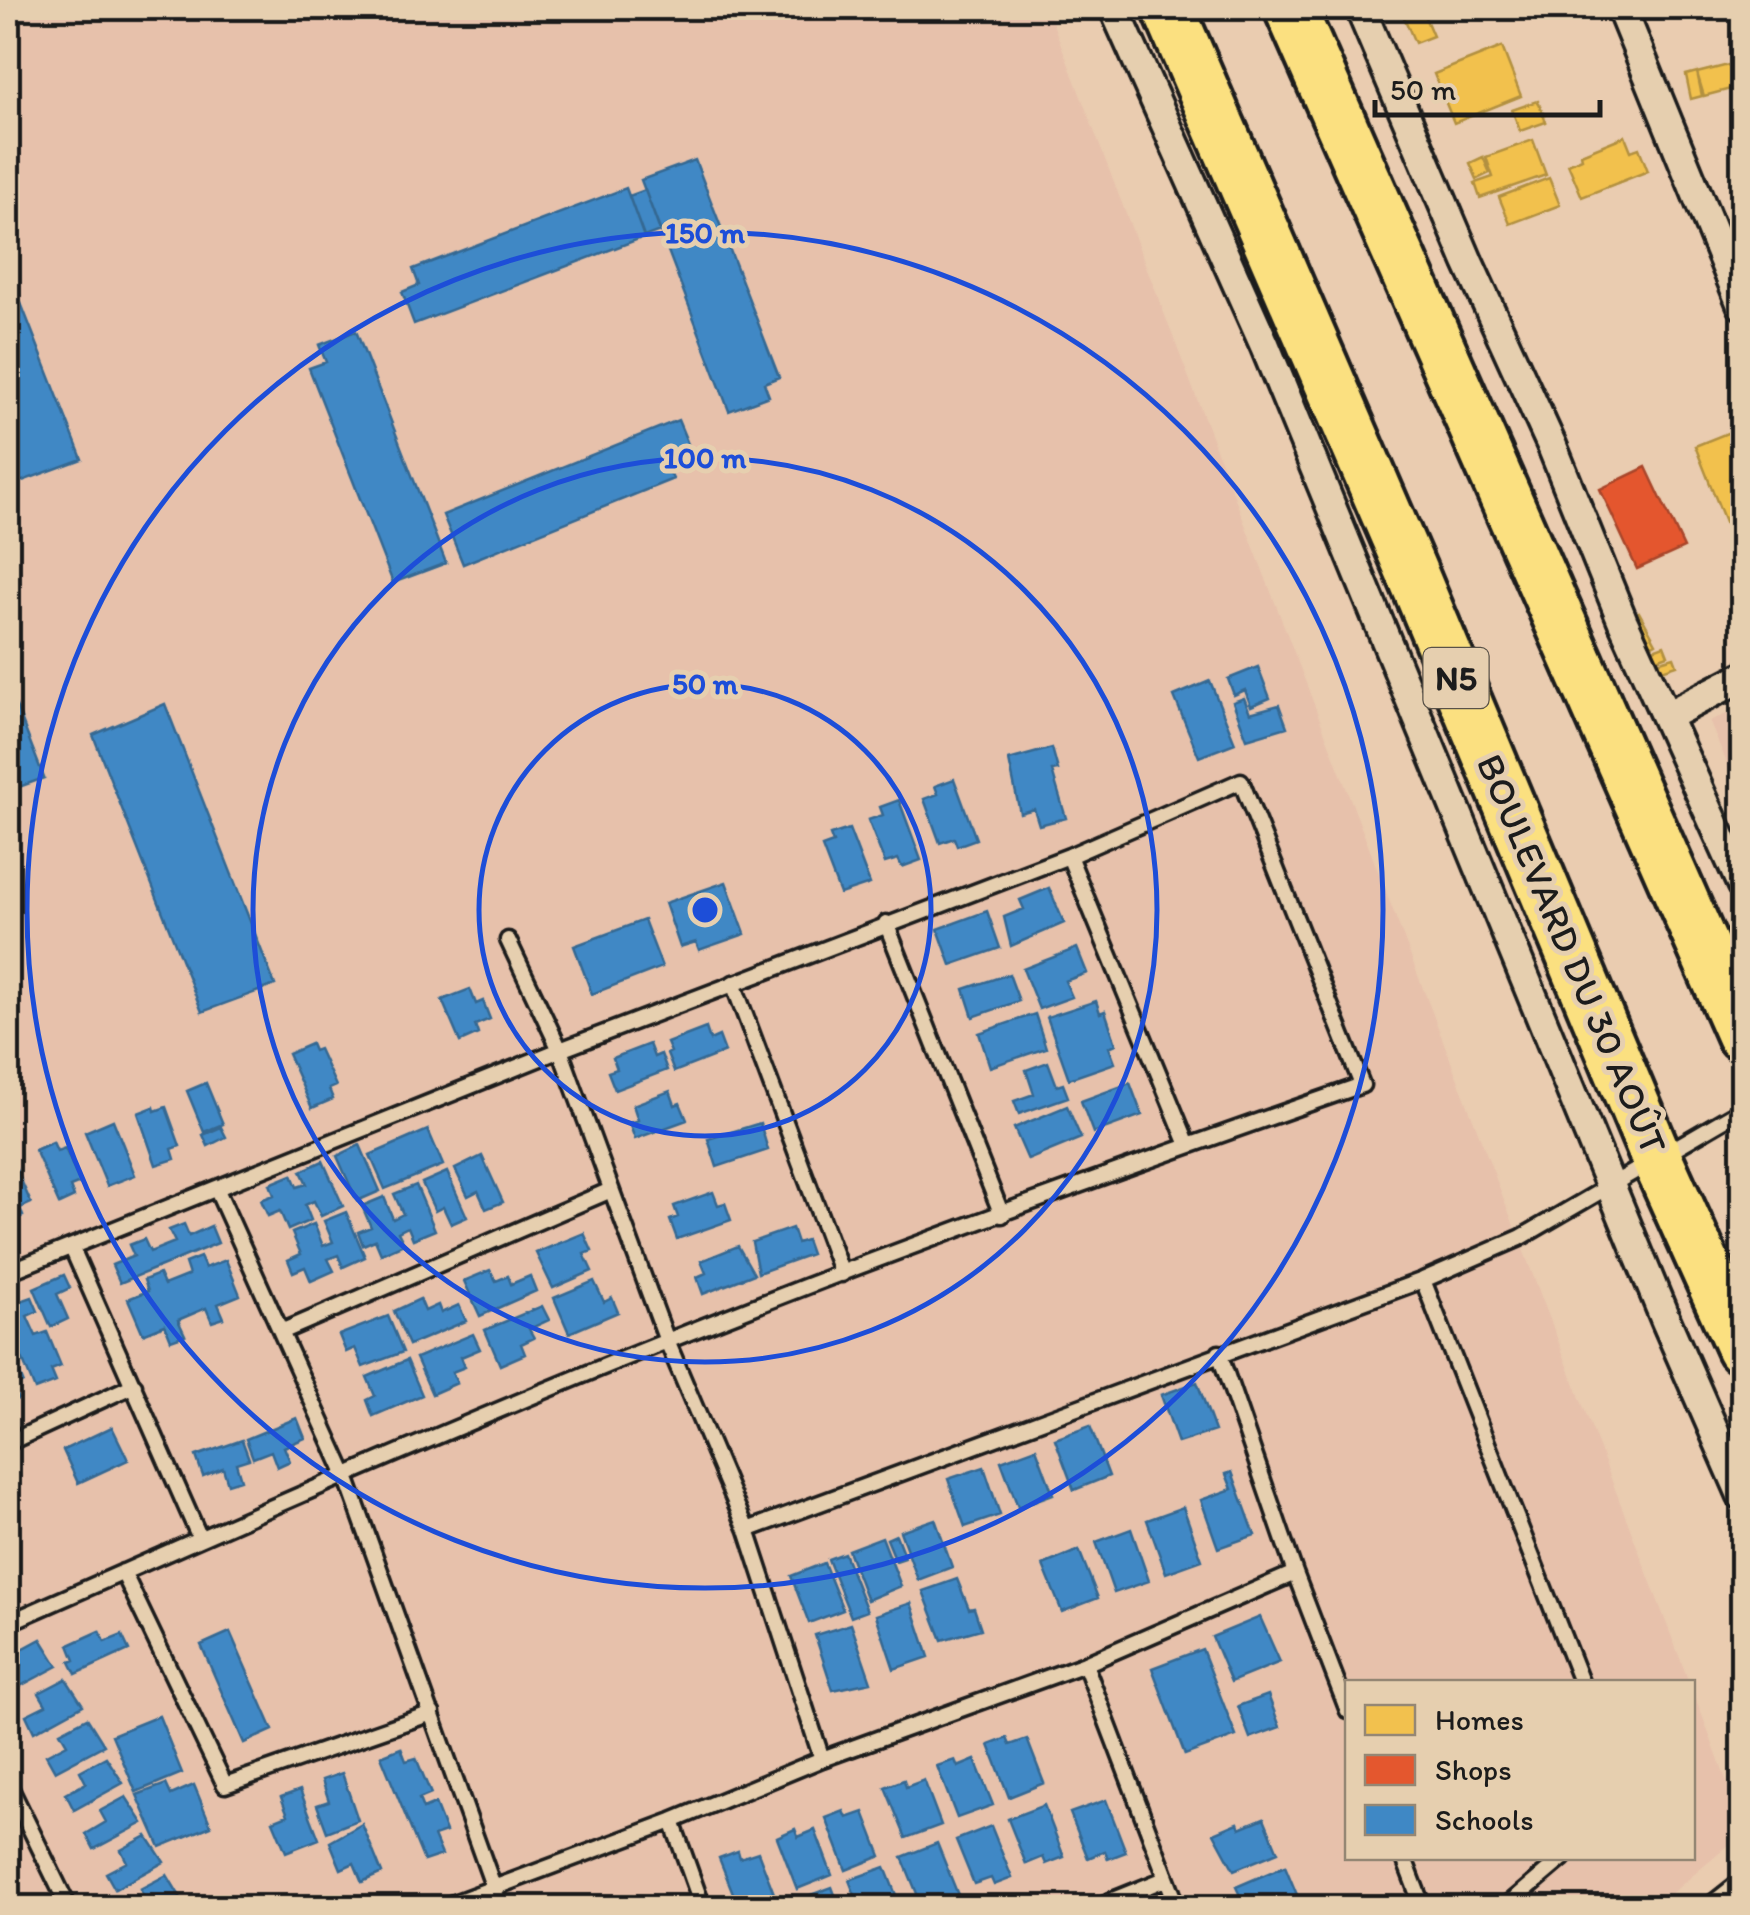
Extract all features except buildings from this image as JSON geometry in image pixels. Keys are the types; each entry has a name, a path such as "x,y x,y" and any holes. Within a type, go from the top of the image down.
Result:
{"highway":[{"name":"BOULEVARD DU 30 AOÛT","path":"1168,8 1410,568 1657,1159 1742,1348"},
{"path":"1290,8 1742,1035"}],"street":[{"path":"1114,8 1264,346 1742,1495"},
{"path":"1360,8 1468,262 1552,446 1623,622 1742,885"},
{"path":"1621,8 1742,305"},
{"path":"1667,716 1742,676"},
{"path":"1718,1908 1742,1889"}],"lane":[{"path":"8,1272 560,1050 1069,856 1241,781 1362,1085 1188,1145 667,1341 198,1536 8,1622"},
{"path":"1069,856 1188,1145"},
{"path":"886,923 1002,1215"},
{"path":"508,940 560,1050 667,1341 747,1530 822,1759"},
{"path":"733,983 842,1274"},
{"path":"747,1530 1422,1280 1520,1238 1742,1109"},
{"path":"217,1190 346,1476 501,1908"},
{"path":"281,1332 612,1190"},
{"path":"72,1248 198,1536"},
{"path":"1422,1280 1580,1680"},
{"path":"1219,1353 1295,1573 1345,1702"},
{"path":"8,1443 134,1385"},
{"path":"123,1572 225,1785 432,1713"},
{"path":"440,1908 672,1821 822,1759 1085,1664 1295,1573"},
{"path":"1085,1664 1178,1908"},
{"path":"8,1783 69,1908"},
{"path":"672,1821 703,1908"},
{"path":"1405,1860 1423,1908"},
{"path":"1504,1908 1561,1860"},
{"path":"1093,1908 1165,1879"}],"shaded area":[{"path":"8,8 1047,8 1688,1680 1345,1680 1345,1860 1695,1860 1695,1696 1742,1823 1742,1834 1654,1908 8,1908"},
{"path":"1742,708 1742,798 1709,721"}]}
